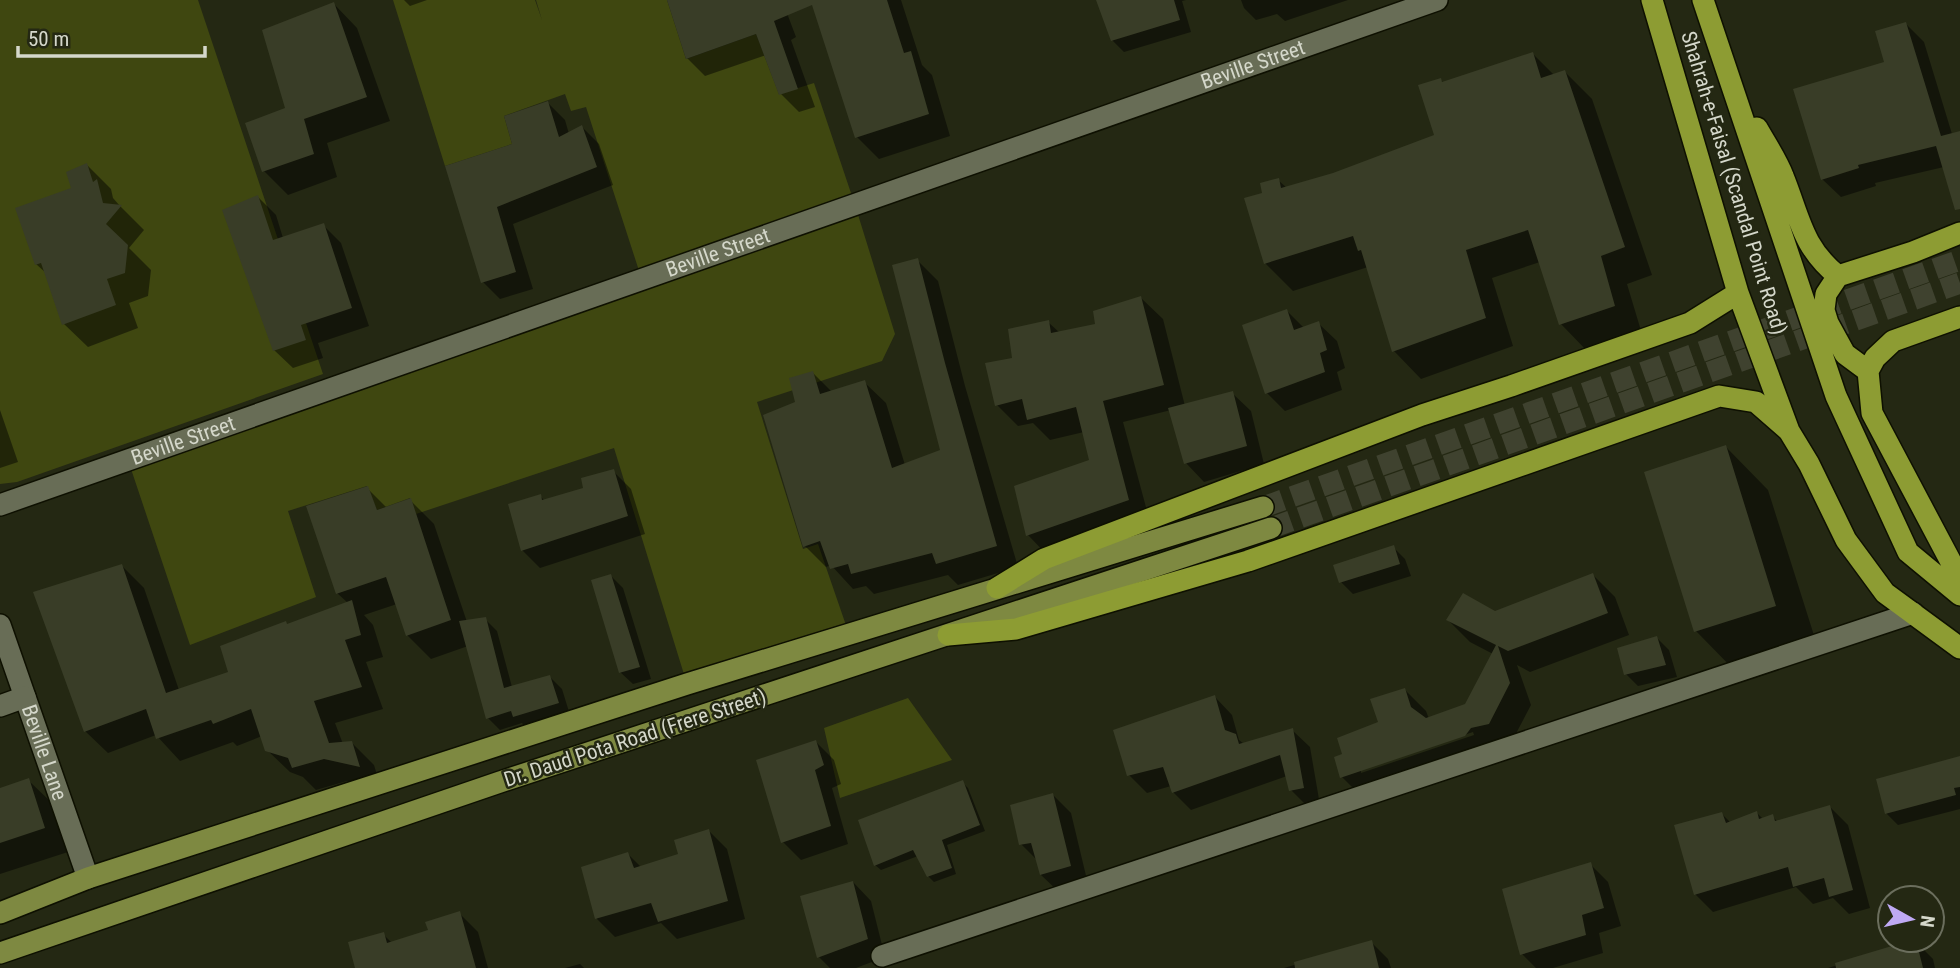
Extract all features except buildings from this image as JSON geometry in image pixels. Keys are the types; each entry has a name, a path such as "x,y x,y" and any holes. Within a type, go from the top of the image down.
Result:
{"highway":[{"name":"Shahrah-e-Faisal (Scandal Point Road)","path":"1653,0 1738,293 1789,431 1809,464 1846,541 1885,593 1960,648"},
{"name":"Shahrah-e-Faisal (Scandal Point Road)","path":"1703,0 1836,396 1908,552 1960,595"},
{"path":"1731,80 1782,173 1808,245 1824,265 1838,276"},
{"path":"1868,371 1845,354 1828,323 1824,310 1826,294 1838,276 1913,252 1960,233"},
{"path":"998,588 1044,559 1422,415 1690,323 1738,293"},
{"path":"1960,317 1893,341 1875,358 1868,371 1872,413 1960,579"},
{"path":"948,635 1016,629 1248,561 1719,396 1756,402 1789,431"}],"main road":[{"name":"Dr. Daud Pota Road (Frere Street)","path":"0,913 88,878 687,684 1263,507"},
{"name":"Dr. Daud Pota Road (Frere Street)","path":"0,953 500,782 1271,528"}],"street":[{"name":"Beville Street","path":"0,505 1437,0"},
{"path":"882,956 1913,613"},
{"name":"Beville Lane","path":"0,625 88,878"},
{"path":"0,706 25,697"}],"green space":[{"path":"0,0 198,0 323,374 17,482 0,484"},
{"path":"393,0 535,0 542,20 536,0 667,0 686,59 756,34 779,94 814,83 895,334 882,361 757,402 803,549 818,544 849,634 687,684 614,448 416,514 410,498 377,510 367,486 288,511 316,597 190,645 128,460 642,280 586,107 571,111 565,94 504,116 512,144 445,166"},
{"path":"908,698 952,760 840,798 824,728"}],"tunnel":[{"path":"1263,507 1960,260"},
{"path":"1271,528 1960,283"}]}
